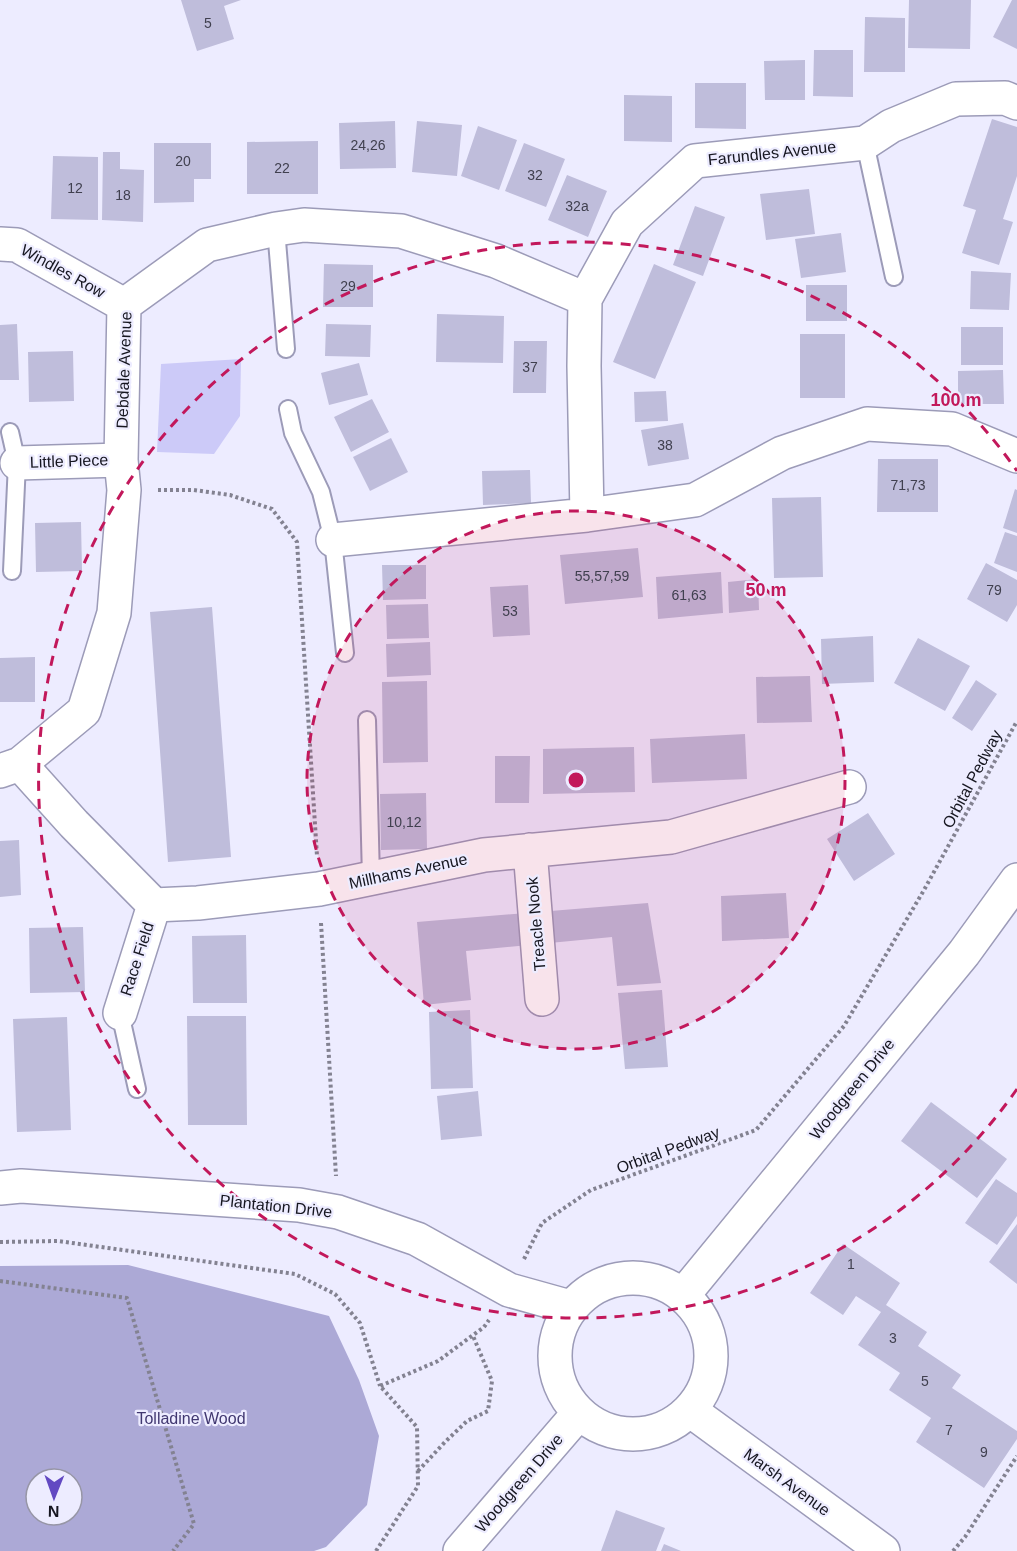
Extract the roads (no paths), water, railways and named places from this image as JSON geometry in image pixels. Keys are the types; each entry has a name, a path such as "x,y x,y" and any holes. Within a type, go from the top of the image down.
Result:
{"street":[{"name":"Farundles Avenue","path":"585,299 627,223 695,161 865,143 891,126 956,99 1005,98 1017,103"},
{"name":"Debdale Avenue","path":"10,768 84,711 114,613 123,475 124,305 207,245 304,225 401,231 496,261 585,299"},
{"name":"Windles Row","path":"0,244 17,245 124,305"},
{"path":"585,299 587,515"},
{"path":"333,540 587,515 695,500 782,453 867,424 952,429 1017,456"},
{"name":"Little Piece","path":"14,448 123,475"},
{"path":"10,768 74,824 154,905"},
{"name":"Millhams Avenue","path":"154,905 198,903 319,889 484,855 671,837 849,787"},
{"name":"Treacle Nook","path":"530,850 542,999"},
{"name":"Woodgreen Drive","path":"684,1294 964,953 1017,880"},
{"name":"Race Field","path":"120,1013 154,905"},
{"name":"Plantation Drive","path":"0,1188 21,1186 276,1203 338,1212 417,1239 509,1290 570,1307"},
{"path":"647,1278 684,1294 708,1328 710,1378 691,1411 650,1434 610,1433 578,1414 556,1378 555,1336 570,1307 607,1280 647,1278"},
{"name":"Marsh Avenue","path":"691,1411 883,1551"},
{"name":"Woodgreen Drive","path":"460,1551 578,1414"}],"lane":[{"path":"865,143 894,277"},
{"path":"276,229 286,349"},
{"path":"288,409 294,433 321,492 333,540 345,653"},
{"path":"12,571 14,448"},
{"path":"367,720 371,878"},
{"path":"120,1013 137,1089"}],"park label":[{"name":"Tolladine Wood","path":"191,1418"}]}
